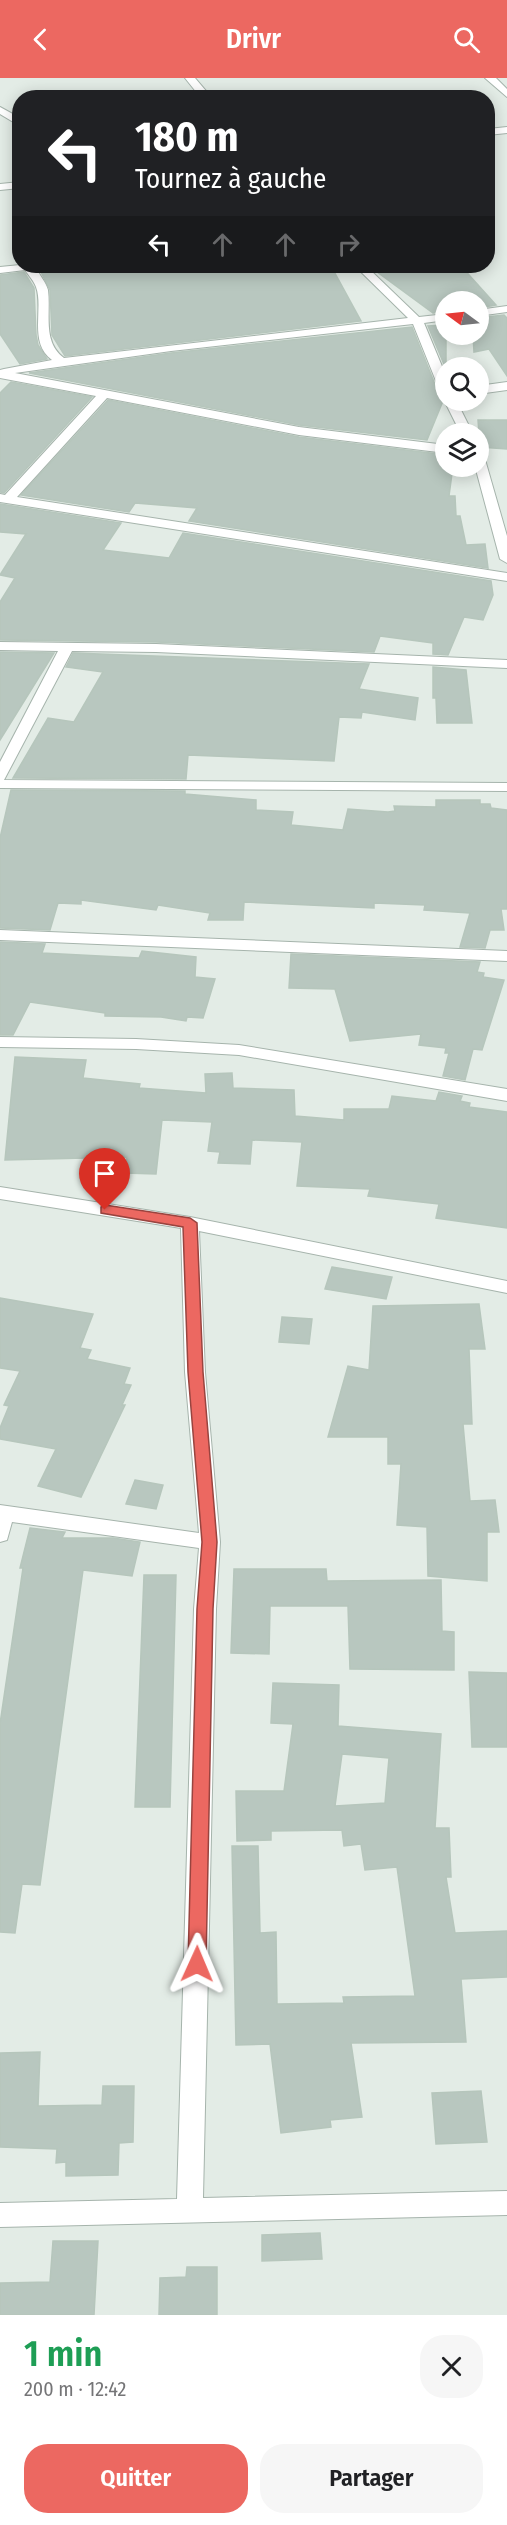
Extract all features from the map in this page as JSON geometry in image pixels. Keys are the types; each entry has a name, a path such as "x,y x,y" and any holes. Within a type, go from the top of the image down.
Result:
{"street":[{"path":"190,78 200,90"},
{"path":"490,78 507,94"},
{"path":"35,273 42,288 42,327 51,354 61,361"},
{"path":"367,273 417,321 435,364"},
{"path":"489,311 507,309"},
{"path":"0,373 61,361 435,319"},
{"path":"0,373 299,431 435,448"},
{"path":"489,388 507,386"},
{"path":"4,498 105,393"},
{"path":"484,477 507,559"},
{"path":"4,498 507,577"},
{"path":"0,646 68,646 507,664"},
{"path":"0,776 68,646"},
{"path":"0,784 507,787"},
{"path":"0,935 507,956"},
{"path":"0,1042 136,1044 239,1050 507,1095"},
{"path":"0,1193 190,1223 507,1287"},
{"path":"190,1223 195,1372 210,1542 205,1609 190,2210"},
{"path":"0,1534 2,1513 210,1542"},
{"path":"0,2215 507,2203"}],"building":[{"path":"25,273 34,288 36,335 38,345 47,359 20,364 0,334 0,275"},
{"path":"42,273 335,273 361,321 65,356 52,335 50,290"},
{"path":"379,273 467,273 483,291 435,291 435,313"},
{"path":"489,297 496,305 489,306"},
{"path":"504,315 507,318 507,376 489,349 474,352 474,345 489,345 489,317"},
{"path":"428,326 435,326 435,343"},
{"path":"412,327 435,384 435,411 439,411 427,440 299,425 29,373 171,353"},
{"path":"436,345 446,345 446,357 441,357"},
{"path":"11,382 92,397 4,493 0,492 0,393"},
{"path":"108,400 299,437 435,454 435,477 452,477 449,496 455,496 456,516 460,516 466,545 485,544 488,568 189,521 197,508 135,503 129,512 21,495"},
{"path":"478,420 507,420 507,449 489,448 489,423 478,423"},
{"path":"0,504 121,523 103,550 169,558 183,533 491,581 493,595 483,620 464,617 448,655 433,654 433,643 380,636 374,652 156,642 0,640 0,602 15,578 0,575 26,534 0,532"},
{"path":"0,652 54,653 0,740"},
{"path":"73,653 369,664 359,689 418,698 415,720 362,712 361,718 339,717 334,761 188,755 186,779 13,778 48,718 74,722 103,672 66,667"},
{"path":"433,667 466,670 472,723 437,723 436,698 433,698"},
{"path":"11,790 185,791 185,794 256,800 256,810 293,812 291,825 343,830 348,809 388,812 395,811 394,806 436,807 436,800 480,800 480,804 490,804 491,808 507,810 507,909 501,909 504,930 490,930 485,948 460,947 470,913 424,910 425,905 374,903 374,908 244,902 243,920 208,920 210,913 158,905 156,910 81,900 81,904 58,903 50,930 0,928 0,838"},
{"path":"0,942 45,944 42,953 139,958 142,951 196,957 195,977 215,979 203,1018 187,1017 186,1021 161,1017 105,1016 105,1013 30,1002 13,1035 0,1035"},
{"path":"291,954 480,962 477,972 484,973 483,977 504,980 482,1050 473,1049 465,1080 443,1076 449,1053 445,1053 446,1048 419,1045 421,1034 350,1041 335,989 289,988"},
{"path":"15,1057 86,1060 83,1078 140,1084 139,1088 206,1093 205,1074 232,1073 233,1088 294,1090 295,1116 344,1120 344,1109 389,1109 392,1096 436,1101 439,1092 462,1096 460,1101 470,1103 469,1107 507,1112 507,1228 436,1218 439,1204 368,1196 370,1189 297,1186 302,1142 252,1140 250,1164 218,1163 220,1152 208,1151 212,1122 162,1120 156,1174 125,1173 127,1157 5,1160"},
{"path":"332,1267 392,1277 386,1299 325,1289"},
{"path":"0,1298 93,1314 80,1348 91,1350 87,1359 130,1368 124,1384 131,1385 122,1405 125,1405 81,1497 38,1486 56,1449 0,1439 0,1428 9,1406 4,1405 20,1371 0,1368"},
{"path":"479,1304 485,1349 469,1349 472,1424 463,1424 470,1501 495,1500 499,1532 487,1532 487,1581 428,1576 427,1527 397,1525 401,1464 388,1464 388,1437 328,1437 348,1366 369,1370 373,1306"},
{"path":"282,1317 312,1319 309,1344 279,1342"},
{"path":"135,1480 163,1485 156,1509 126,1504"},
{"path":"30,1528 65,1532 62,1538 113,1538 140,1542 132,1576 83,1570 40,1885 22,1884 15,1933 0,1932 0,1724 23,1568 20,1568"},
{"path":"234,1569 326,1569 327,1581 441,1580 442,1631 454,1632 454,1670 350,1669 348,1606 270,1606 269,1654 231,1653"},
{"path":"144,1575 176,1575 170,1807 135,1807"},
{"path":"469,1672 507,1673 507,1747 472,1747"},
{"path":"273,1683 339,1685 338,1726 441,1734 435,1828 449,1828 451,1877 446,1877 455,1933 507,1931 507,1977 461,1979 466,2042 351,2043 362,2117 330,2120 331,2127 281,2133 270,2044 236,2045 232,1846 258,1846 260,1933 276,1932 277,2004 344,2003 343,1997 415,1996 397,1867 365,1870 361,1844 344,1846 342,1830 271,1831 271,1840 237,1841 236,1791 284,1791 293,1724 271,1723","holes":["342,1754 389,1758 385,1803 335,1806"]},
{"path":"40,2052 38,2106 102,2105 103,2086 134,2086 133,2142 119,2143 118,2175 66,2176 66,2162 56,2163 57,2149 0,2147 0,2053"},
{"path":"481,2091 487,2142 436,2144 432,2093"},
{"path":"320,2233 322,2259 262,2261 262,2235"},
{"path":"53,2241 98,2241 94,2315 0,2315 0,2283 50,2282"},
{"path":"187,2267 217,2267 217,2315 159,2315 160,2278 186,2277"}],"route":[{"path":"105,1210 190,1223 195,1372 210,1542 205,1609 197,1964"}]}
